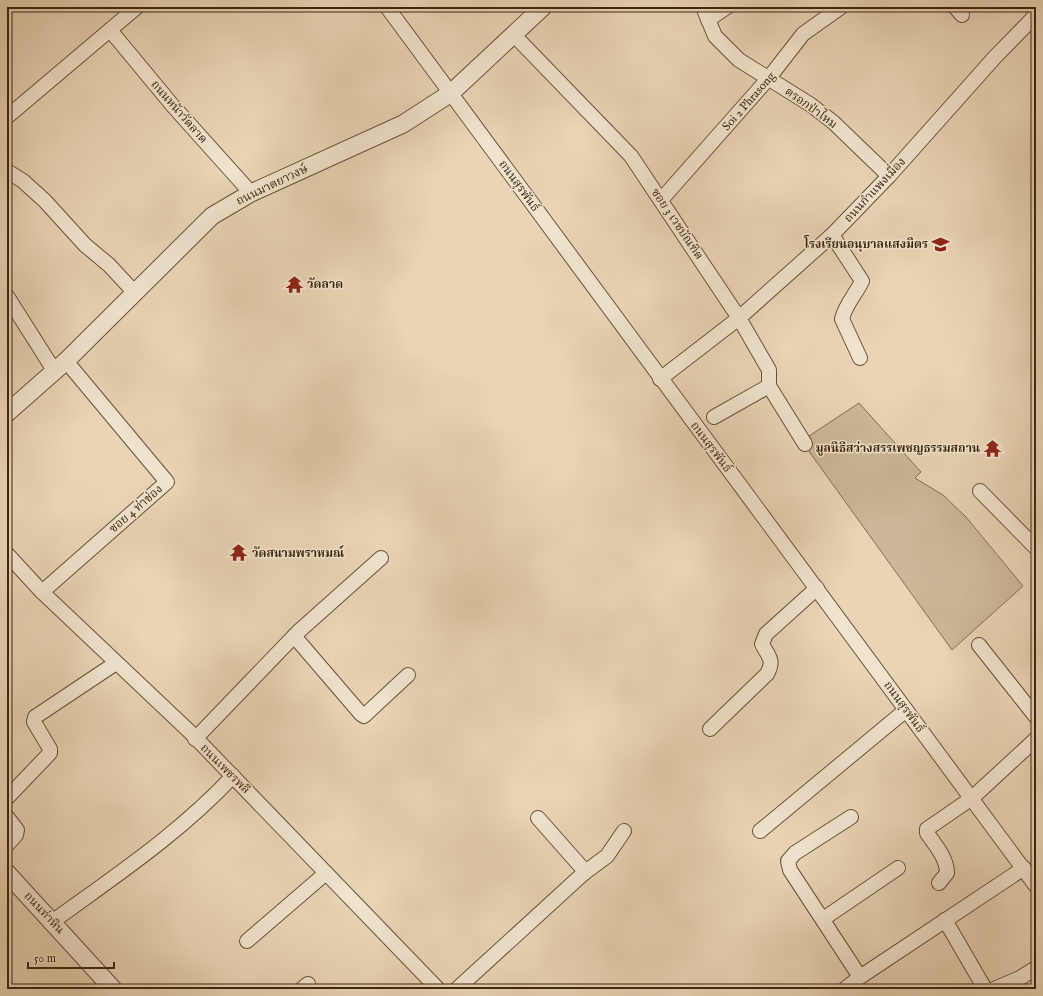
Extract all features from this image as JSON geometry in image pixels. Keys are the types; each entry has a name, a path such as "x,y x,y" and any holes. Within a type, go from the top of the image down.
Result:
{"street":[{"path":"7,117 137,7"},
{"name":"ถนนสุรพันธ์","path":"387,7 660,379 817,588 1036,886"},
{"name":"ถนนมาตยาวงษ์","path":"7,413 60,367 212,216 251,193 403,124 451,93 543,7"},
{"path":"706,13 727,7"},
{"name":"Soi 2 Phrasong","path":"661,200 768,78 803,34 841,7"},
{"name":"ตรอกป่าไหม","path":"706,13 715,36 739,60 811,105 833,122 889,176"},
{"name":"ถนนกำแพงเมี่อง","path":"660,379 739,318 832,235 889,176 995,57 1036,15"},
{"name":"ถนนหน้าวัดลาด","path":"110,30 173,106 251,193"},
{"name":"ซอย 3 เวชบัณฑิต","path":"513,34 631,156 739,318 769,370 769,386"},
{"path":"7,170 45,201 85,245 109,265 135,293"},
{"path":"832,235 862,281 857,293 847,306 842,319 860,358"},
{"path":"7,296 60,367"},
{"name":"ซอย 4 ท่าช่อง","path":"42,592 167,482 60,367"},
{"path":"714,417 769,386 805,444"},
{"path":"980,491 1036,548"},
{"name":"ถนนเพชรพลี","path":"7,554 42,592 233,776 438,989"},
{"path":"195,739 294,636 381,558"},
{"path":"710,730 767,674 772,663 771,658 762,644 766,634 817,588"},
{"path":"294,636 360,714 364,716 408,676"},
{"path":"979,645 1036,717"},
{"path":"7,798 50,753 50,749 34,722 35,717 116,663"},
{"path":"760,831 906,710"},
{"path":"939,883 947,873 947,868 943,858 926,831 929,826 972,798 1036,739"},
{"path":"52,922 167,837 200,809 233,776"},
{"path":"7,817 17,830 16,835 7,845"},
{"path":"851,817 795,853 788,861 790,870 860,977"},
{"path":"538,818 584,869 584,873"},
{"path":"457,989 584,873 607,856 624,831"},
{"path":"823,919 898,868"},
{"path":"845,989 860,977 1024,868"},
{"name":"ถนนท่าหิน","path":"7,873 114,989"},
{"path":"247,941 326,873"},
{"path":"945,920 984,989"},
{"path":"994,989 1020,978 1036,968"}],"shaded area":[{"path":"859,403 921,472 915,478 943,495 966,517 1023,586 952,650 808,450 809,436"}],"place":[{"name":"โรงเรียนอนุบาลแสงมิตร","path":"941,244"},
{"name":"วัดลาด","path":"294,284"},
{"name":"มูลนิธิสว่างสรรเพชญธรรมสถาน","path":"993,448"},
{"name":"วัดสนามพราหมณ์","path":"239,553"}]}
